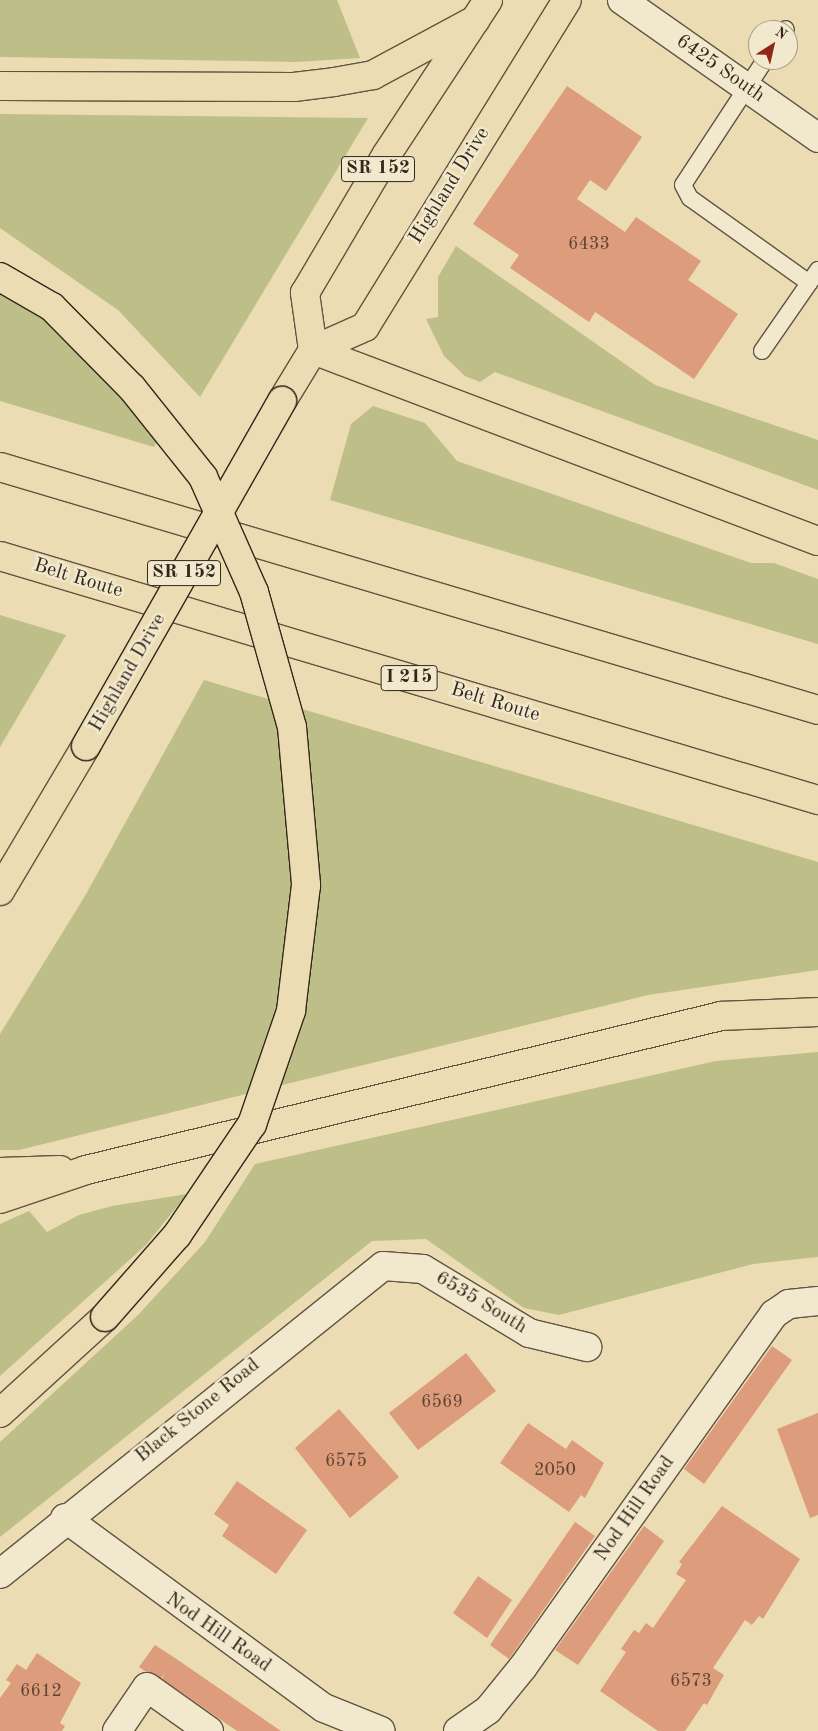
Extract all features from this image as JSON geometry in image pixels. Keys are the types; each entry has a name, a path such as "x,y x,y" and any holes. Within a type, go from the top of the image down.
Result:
{"main road":[{"name":"Highland Drive","path":"0,891 86,746 282,401 314,350 365,327 568,0"},
{"name":"SR 152","path":"314,350 305,293 387,154 481,10"},
{"path":"0,86 294,87 334,82 373,75 481,10"},
{"path":"0,277 59,314 132,388 203,477 254,592 292,728 306,885 291,1011 252,1124 177,1235 104,1316 0,1412"},
{"path":"314,350 818,541"},
{"path":"0,467 818,710"},
{"name":"Belt Route","path":"0,556 818,800"},
{"path":"0,1199 86,1170 721,1016 818,1012"},
{"path":"0,1172 86,1170"}],"street":[{"name":"6425 South","path":"622,0 818,138"},
{"name":"6535 South","path":"404,1264 442,1277 529,1333 587,1347"},
{"name":"Black Stone Road","path":"0,1574 65,1518 363,1278 383,1266 404,1264"},
{"name":"Nod Hill Road","path":"458,1731 488,1710 523,1667 774,1314 789,1304 818,1301"},
{"name":"Nod Hill Road","path":"65,1518 324,1708 381,1731"},
{"path":"117,1731 147,1687 209,1731"}],"lane":[{"path":"758,70 683,186 690,198 814,276 762,351"}],"green space":[{"path":"0,0 337,0 360,58 296,62 0,57"},
{"path":"0,114 368,118 200,397 118,310 0,228"},
{"path":"456,246 655,385 818,440 818,490 495,372 480,382 465,376 444,356 426,319 438,317 438,277"},
{"path":"0,275 167,425 154,447 0,401"},
{"path":"373,406 425,423 457,461 751,563 774,563 818,579 818,644 330,500 351,424"},
{"path":"0,615 66,635 0,747"},
{"path":"204,680 818,862 818,970 648,995 19,1150 0,1150 0,1034 85,896"},
{"path":"818,1052 818,1257 753,1264 559,1315 524,1308 426,1239 372,1241 0,1537 0,1442 139,1314 205,1242 255,1164 716,1061"},
{"path":"187,1194 146,1245 0,1376 0,1224 29,1211 47,1232 79,1215 112,1206"}],"building":[{"path":"567,86 642,137 606,191 590,180 577,199 625,232 636,217 701,261 688,280 738,314 694,379 595,312 589,322 510,268 519,255 473,224"},
{"path":"772,1346 792,1360 704,1484 684,1469"},
{"path":"466,1353 496,1391 418,1450 389,1413"},
{"path":"339,1409 399,1477 350,1518 295,1448"},
{"path":"818,1413 818,1515 810,1518 777,1429"},
{"path":"528,1423 566,1449 572,1440 604,1463 585,1498 581,1495 569,1512 500,1463"},
{"path":"237,1481 307,1530 276,1574 222,1536 229,1525 214,1514"},
{"path":"722,1506 800,1559 763,1619 759,1616 752,1625 745,1620 713,1668 724,1675 707,1705 704,1703 685,1731 658,1731 600,1691 626,1652 621,1649 634,1630 639,1633 646,1623 653,1628 686,1580 676,1574 682,1564 679,1562"},
{"path":"575,1522 595,1536 509,1659 490,1645"},
{"path":"644,1526 664,1541 578,1665 555,1650"},
{"path":"478,1576 512,1600 487,1638 453,1613"},
{"path":"155,1645 281,1731 237,1731 162,1679 165,1673 159,1681 139,1667"},
{"path":"37,1653 81,1683 60,1723 65,1726 62,1731 0,1731 0,1698 11,1683 6,1680 17,1664 26,1670"}]}
